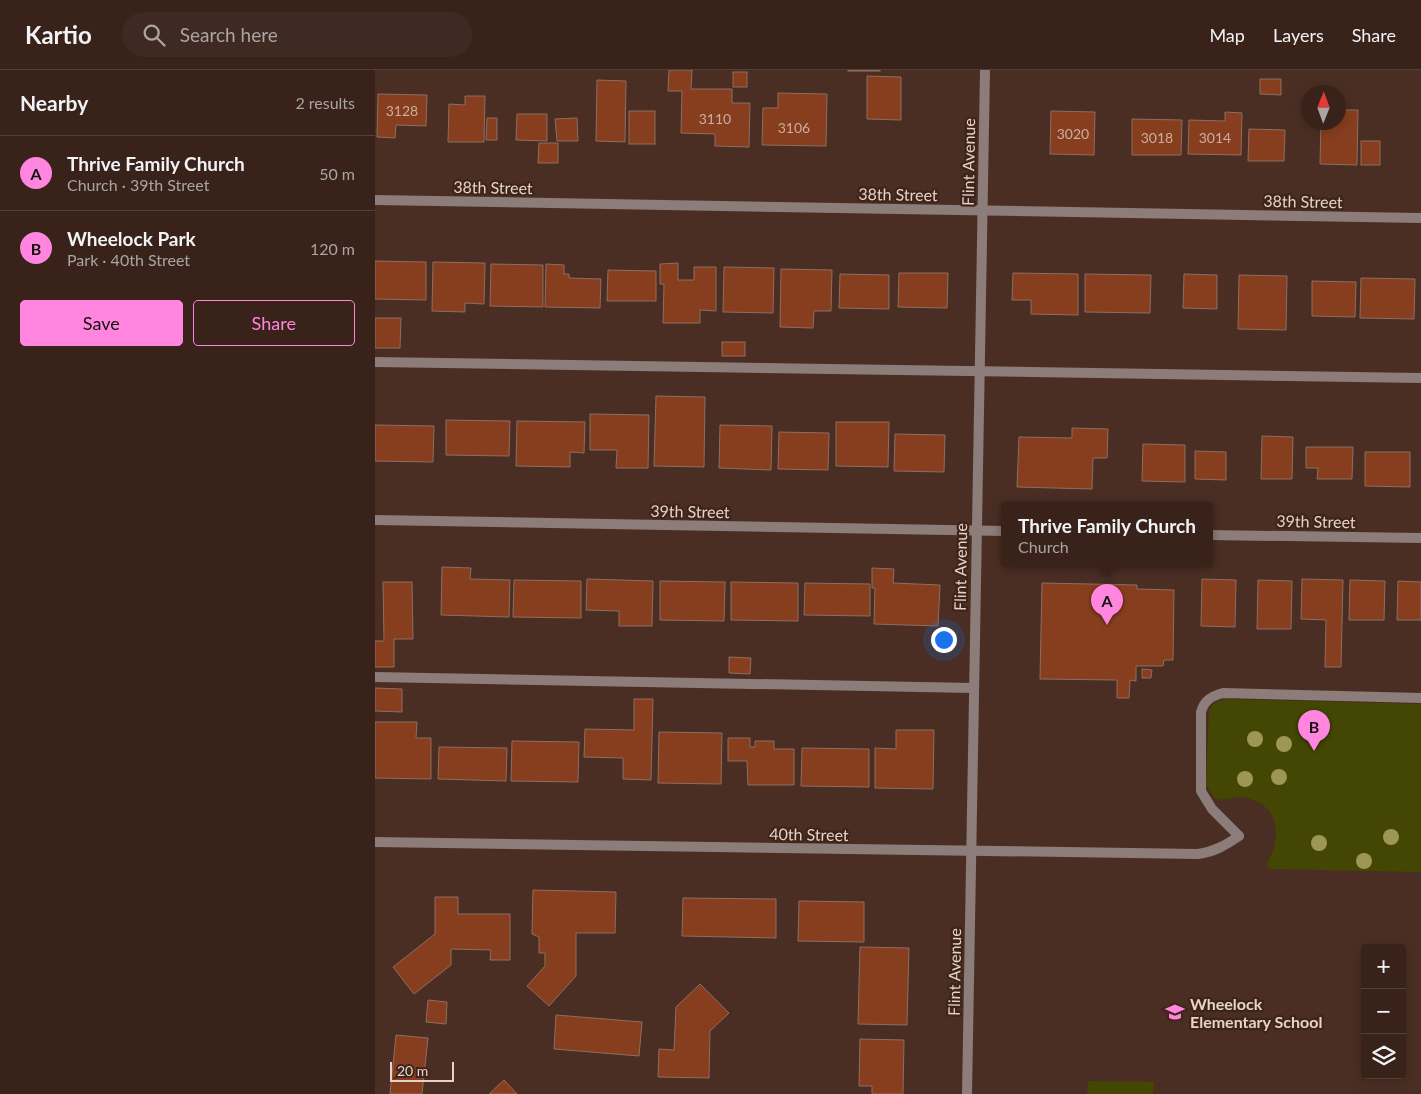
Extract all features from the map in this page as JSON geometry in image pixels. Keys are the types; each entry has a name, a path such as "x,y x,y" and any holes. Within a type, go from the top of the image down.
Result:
{"street":[{"name":"Flint Avenue","path":"967,1094 985,70"},
{"name":"38th Street","path":"375,200 1421,218"},
{"path":"375,362 1421,378"},
{"name":"39th Street","path":"375,520 1001,531"},
{"name":"39th Street","path":"1213,535 1421,538"},
{"path":"375,676 973,688"},
{"name":"40th Street","path":"375,842 971,852 1209,853 1223,847 1239,836 1212,809 1199,784 1201,712 1203,704 1214,695 1223,693 1421,698"}],"shaded area":[{"path":"1225,699 1421,704 1421,872 1269,869 1267,863 1275,844 1276,833 1272,815 1266,807 1246,798 1215,799 1206,786 1209,711 1213,704"},
{"path":"1088,1081 1154,1082 1153,1094 1087,1094"}],"building":[{"path":"669,70 692,70 691,89 732,89 732,103 750,103 749,147 715,146 715,134 681,133 682,91 668,91"},
{"path":"880,70 880,71 848,71"},
{"path":"733,72 747,72 747,87 733,87"},
{"path":"867,76 901,77 901,120 867,119"},
{"path":"1260,79 1281,79 1281,95 1260,94"},
{"path":"597,80 626,81 625,142 596,141"},
{"path":"778,93 827,94 826,146 762,145 763,108 778,108"},
{"path":"378,94 427,95 426,126 396,125 395,138 377,137"},
{"path":"465,96 485,96 484,142 448,142 449,104 465,105"},
{"path":"1346,110 1358,110 1357,165 1320,164 1321,130 1346,130"},
{"path":"629,111 655,111 655,144 629,144"},
{"path":"1051,111 1095,112 1094,155 1050,154"},
{"path":"1225,112 1242,113 1241,155 1188,154 1189,120 1225,121"},
{"path":"517,114 547,114 547,141 516,140"},
{"path":"487,118 497,118 497,140 486,140"},
{"path":"577,118 578,141 557,141 555,119"},
{"path":"1132,119 1182,120 1181,155 1132,155"},
{"path":"1249,129 1285,130 1284,161 1248,161"},
{"path":"1361,141 1380,141 1380,165 1361,165"},
{"path":"539,143 558,143 558,163 538,163"},
{"path":"375,261 426,262 426,300 375,299"},
{"path":"433,262 485,263 484,304 465,303 465,312 432,311"},
{"path":"678,263 678,280 694,280 694,267 716,267 716,311 700,310 700,323 663,323 664,284 660,284 660,264"},
{"path":"491,264 543,265 543,307 490,306"},
{"path":"546,264 564,265 564,274 569,274 569,278 601,279 600,308 545,307"},
{"path":"724,267 774,268 773,313 723,312"},
{"path":"781,269 832,270 831,311 814,311 813,328 780,327"},
{"path":"608,270 656,271 656,301 607,301"},
{"path":"899,273 948,273 947,308 898,307"},
{"path":"1013,273 1078,274 1078,315 1031,314 1031,300 1012,300"},
{"path":"840,274 889,275 889,309 839,308"},
{"path":"1085,274 1151,275 1150,313 1085,312"},
{"path":"1184,274 1217,275 1217,309 1183,308"},
{"path":"1239,275 1287,276 1286,330 1238,329"},
{"path":"1361,278 1415,279 1414,319 1360,318"},
{"path":"1312,281 1356,282 1355,317 1312,316"},
{"path":"375,318 401,318 400,348 375,348"},
{"path":"722,342 745,342 745,356 722,356"},
{"path":"656,396 705,397 704,467 654,466"},
{"path":"590,414 649,415 648,468 616,468 617,450 590,450"},
{"path":"446,420 510,421 509,456 446,455"},
{"path":"517,421 585,422 584,453 570,452 570,467 516,466"},
{"path":"836,422 889,422 888,467 836,466"},
{"path":"375,425 434,426 433,462 375,461"},
{"path":"720,425 772,426 771,470 719,468"},
{"path":"1072,428 1108,429 1107,458 1093,458 1092,489 1017,487 1019,437 1072,438"},
{"path":"779,432 829,433 828,470 778,469"},
{"path":"895,434 945,435 944,472 894,471"},
{"path":"1262,436 1293,437 1292,479 1261,479"},
{"path":"1143,444 1185,445 1185,482 1142,481"},
{"path":"1306,447 1353,447 1352,479 1317,479 1318,468 1306,468"},
{"path":"1195,451 1226,452 1226,480 1195,479"},
{"path":"1365,452 1410,452 1410,487 1365,486"},
{"path":"442,567 471,568 470,579 510,580 509,617 441,615"},
{"path":"872,568 894,569 893,583 940,585 938,626 874,624 875,588 872,588"},
{"path":"587,579 653,581 652,626 619,626 619,611 586,610"},
{"path":"1202,579 1236,580 1235,627 1201,626"},
{"path":"1302,579 1343,580 1341,667 1325,667 1326,620 1301,619"},
{"path":"514,580 581,581 581,618 513,617"},
{"path":"1258,580 1292,581 1291,629 1257,629"},
{"path":"1350,580 1385,581 1384,620 1349,620"},
{"path":"660,581 725,582 724,621 660,620"},
{"path":"1398,581 1421,582 1421,620 1397,620"},
{"path":"383,582 412,582 413,639 394,639 394,667 375,667 375,641 384,641"},
{"path":"731,582 798,583 798,621 731,620"},
{"path":"805,583 870,584 870,616 804,615"},
{"path":"1042,583 1137,585 1137,589 1174,590 1173,660 1164,660 1163,666 1136,666 1136,681 1130,680 1129,698 1117,698 1117,680 1040,679"},
{"path":"729,657 751,658 750,674 729,673"},
{"path":"1142,669 1152,670 1151,678 1142,678"},
{"path":"375,688 402,689 402,712 375,711"},
{"path":"634,699 653,699 651,780 623,779 623,758 584,757 585,729 634,730"},
{"path":"375,722 417,722 416,738 431,738 431,779 375,778"},
{"path":"896,730 934,730 933,789 875,788 875,748 896,749"},
{"path":"659,732 722,733 721,784 658,783"},
{"path":"728,738 750,738 750,747 755,747 755,741 774,741 774,749 794,749 794,785 748,785 747,761 728,761"},
{"path":"512,741 579,742 578,782 511,781"},
{"path":"439,747 507,748 506,781 438,779"},
{"path":"802,748 869,749 869,787 801,786"},
{"path":"533,890 616,892 615,933 576,933 576,976 549,1006 527,986 545,966 545,953 539,953 539,937 532,934"},
{"path":"435,897 458,897 458,914 510,914 510,960 490,960 491,950 451,949 451,965 414,994 393,967 435,934"},
{"path":"683,898 776,899 776,938 682,936"},
{"path":"799,901 864,902 864,942 798,941"},
{"path":"860,947 909,948 907,1025 858,1024"},
{"path":"700,984 729,1013 710,1031 709,1078 658,1077 659,1049 674,1050 676,1007"},
{"path":"428,1000 447,1002 446,1024 426,1022"},
{"path":"556,1015 642,1022 639,1056 554,1049"},
{"path":"396,1035 428,1038 422,1094 390,1094"},
{"path":"860,1039 904,1040 903,1094 872,1094 872,1086 859,1086"},
{"path":"504,1080 517,1094 489,1094"}],"place":[{"name":"Thrive Family Church","path":"1107,625"},
{"name":"Wheelock Park","path":"1314,751"},
{"name":"Wheelock Elementary School","path":"1175,1012"}]}
